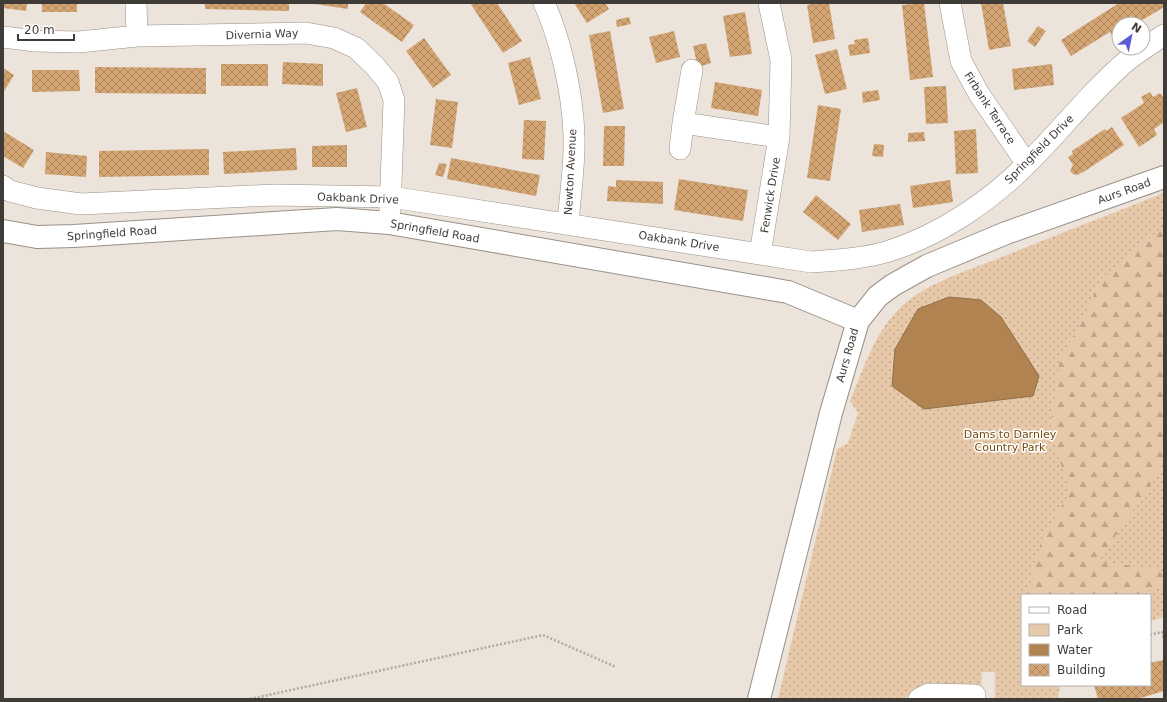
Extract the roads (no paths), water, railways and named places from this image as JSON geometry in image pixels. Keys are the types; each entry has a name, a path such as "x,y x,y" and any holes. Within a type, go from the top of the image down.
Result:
{"street":[{"path":"136,3 137,36"},
{"name":"Newton Avenue","path":"544,3 559,45 568,81 574,136 568,224"},
{"name":"Fenwick Drive","path":"760,254 779,137 781,60 768,3"},
{"name":"Firbank Terrace","path":"950,3 961,61 979,94 1027,164"},
{"name":"Divernia Way","path":"3,37 35,41 79,42 137,36 306,33 334,38 356,48 374,65 388,82 394,100 389,223"},
{"name":"Springfield Drive","path":"760,254 811,262 846,260 885,252 921,238 952,222 982,203 1027,164 1129,60 1164,35"},
{"path":"680,149 692,70"},
{"path":"683,123 779,137"},
{"name":"Aurs Road","path":"759,699 831,413 858,321 878,296 893,285 927,266 1006,233 1164,177"},
{"name":"Oakbank Drive","path":"3,186 10,191 37,198 81,204 274,195 391,198 760,254"},
{"name":"Springfield Road","path":"3,231 37,236 74,236 337,219 389,223 788,292 858,321"},
{"path":"919,699 929,694 975,695"}],"water":[{"path":"949,297 981,300 1001,317 1039,376 1033,396 924,409 892,386 895,349 918,309"}],"park label":[{"name":"Dams to Darnley Country Park","path":"1010,440"}]}
